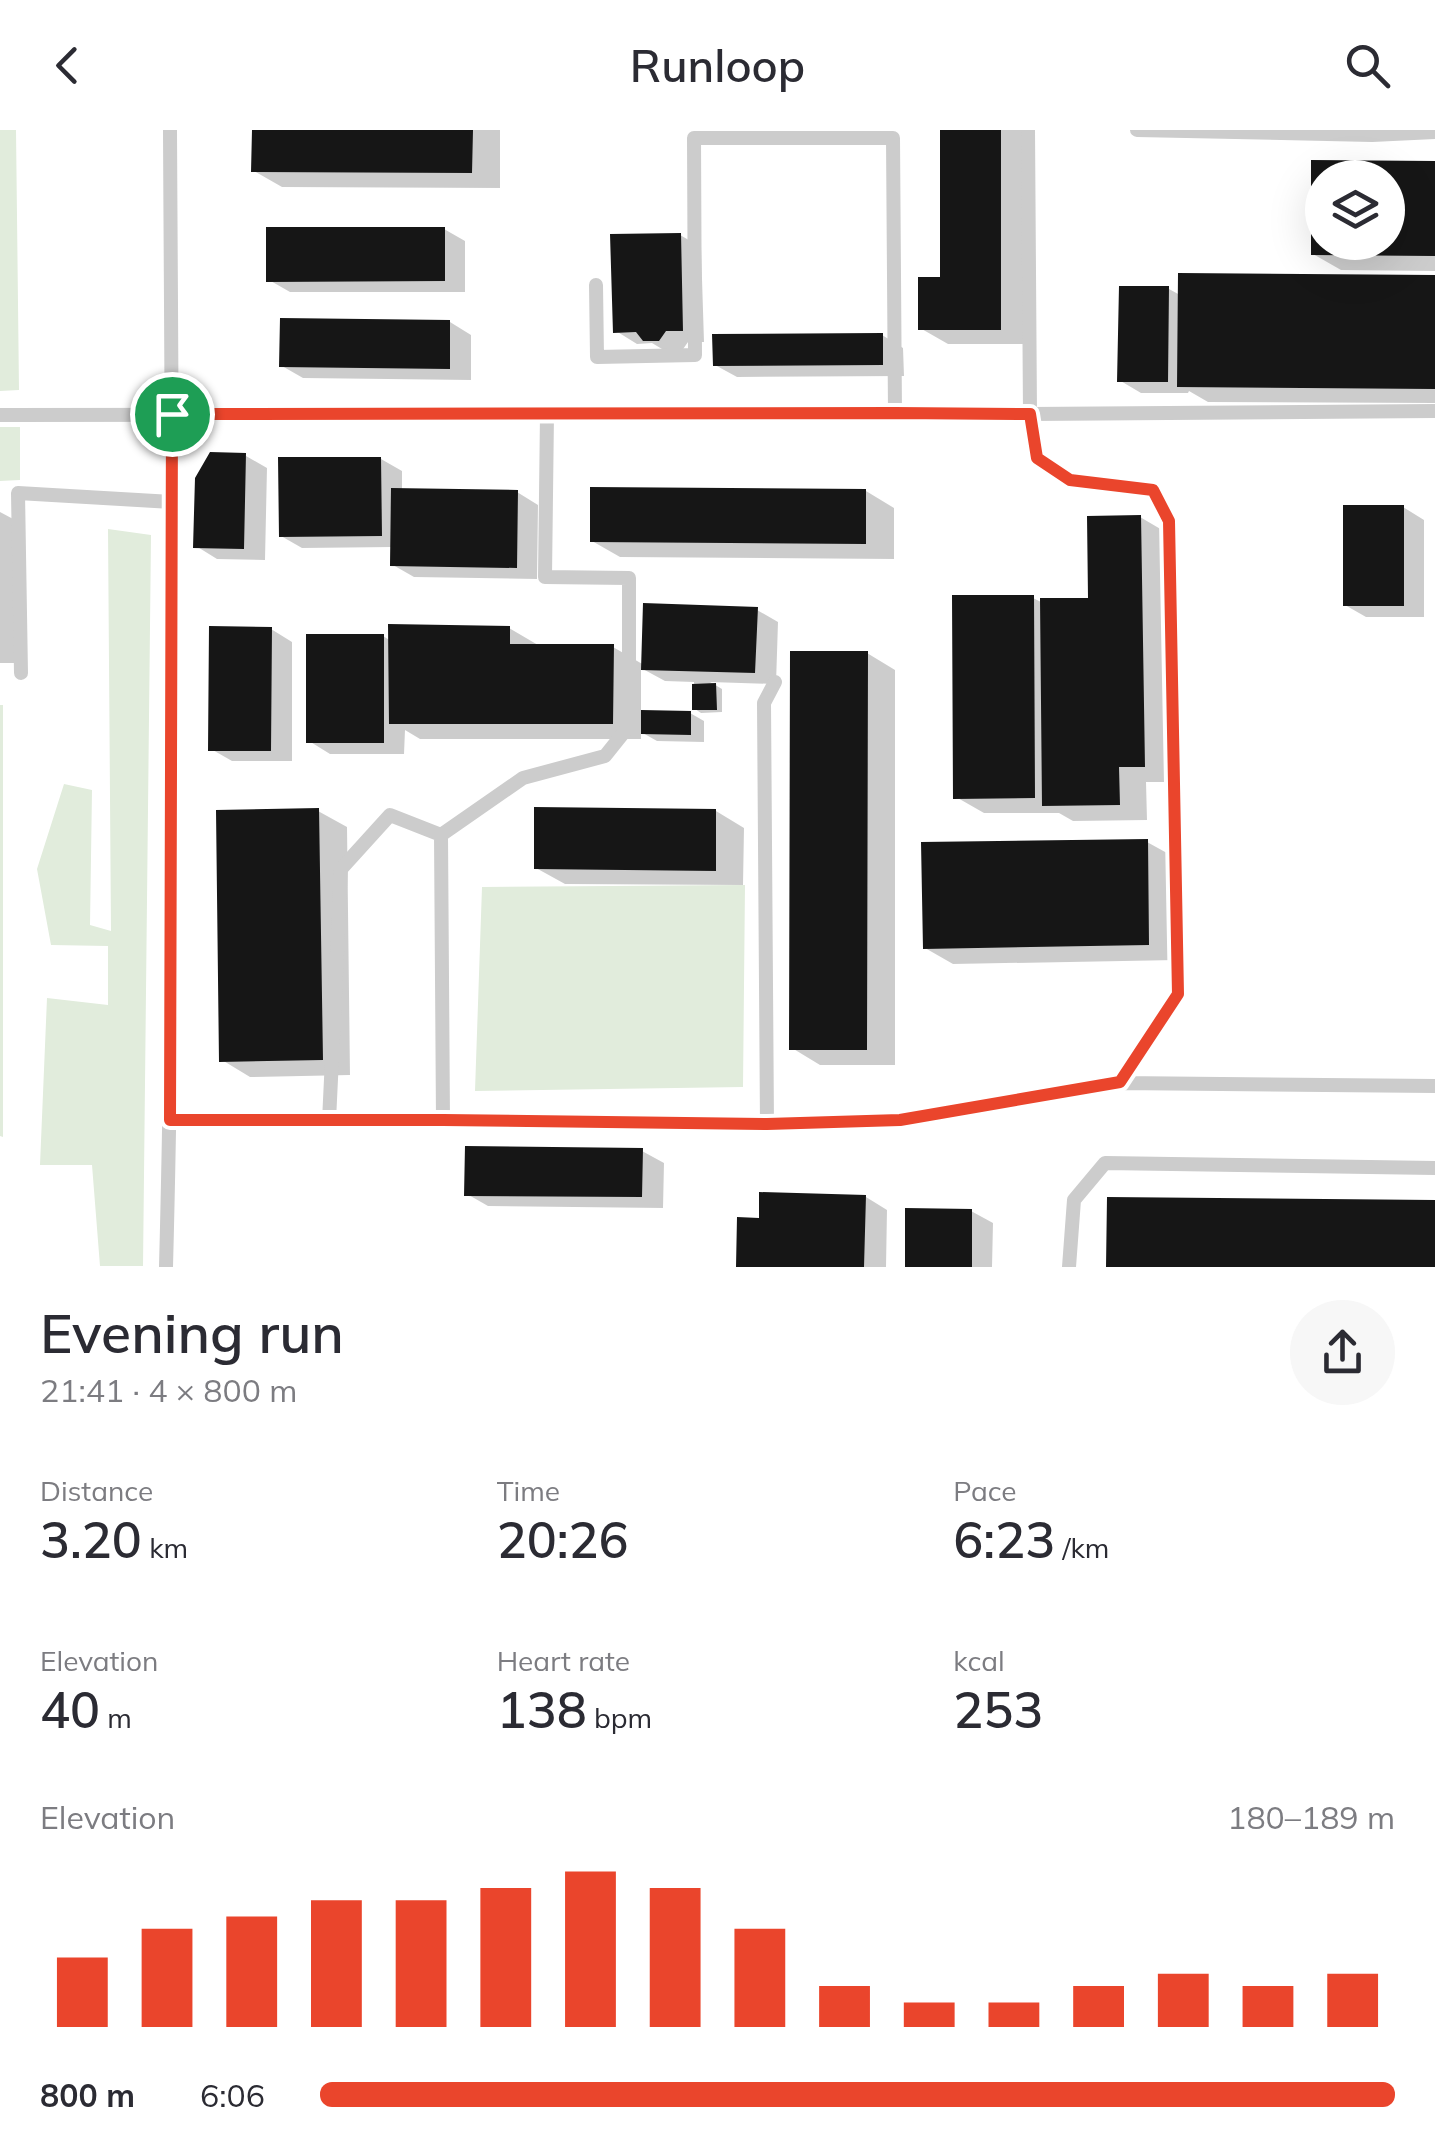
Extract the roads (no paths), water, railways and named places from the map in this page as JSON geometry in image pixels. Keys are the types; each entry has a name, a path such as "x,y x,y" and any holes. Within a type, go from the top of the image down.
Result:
{"lane":[{"path":"166,1267 170,1120 170,130"},
{"path":"1028,130 1030,414 1037,458 1070,480 1153,490 1169,521 1178,994 1120,1082"},
{"path":"1137,130 1372,135 1435,132"},
{"path":"596,285 597,357 695,356 694,138 893,138 895,413"},
{"path":"0,414 1435,411"},
{"path":"441,835 523,778 606,756 629,726 629,578 546,577 547,414"},
{"path":"22,672 18,492 172,502"},
{"path":"767,1124 764,703 776,682"},
{"path":"328,1121 341,869 390,815 441,835"},
{"path":"441,835 443,1120"},
{"path":"170,1120 767,1124 900,1120 1120,1082 1435,1086"},
{"path":"1068,1267 1074,1200 1105,1163 1435,1168"}]}
